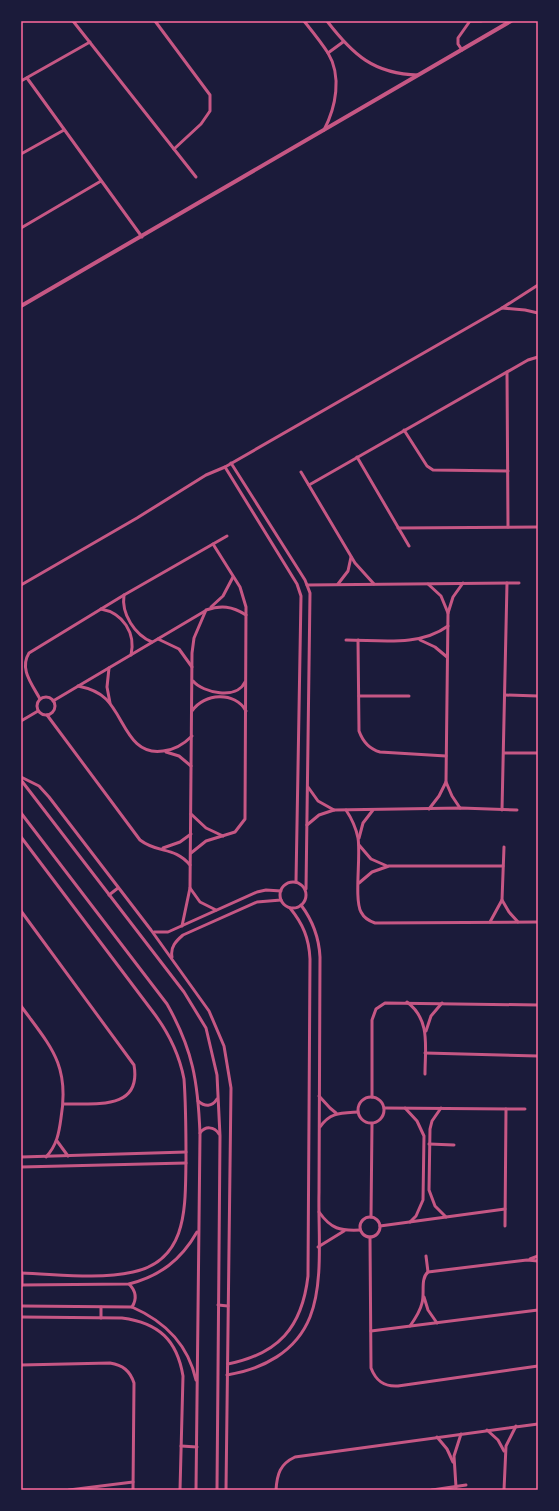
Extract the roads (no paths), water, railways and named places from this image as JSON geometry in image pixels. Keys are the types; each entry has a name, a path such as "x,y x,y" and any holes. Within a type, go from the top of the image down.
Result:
{"street":[{"path":"73,21 196,177"},
{"path":"155,21 210,94 210,111 201,124 174,148"},
{"path":"304,21 328,53 336,78 336,92 332,112 324,131"},
{"path":"328,21 343,42 355,54 380,69 402,75 420,75"},
{"path":"462,51 458,44 458,38 470,21 481,21"},
{"path":"21,306 462,51 511,21"},
{"path":"21,81 90,42"},
{"path":"328,53 343,42"},
{"path":"27,78 142,237"},
{"path":"21,154 64,130"},
{"path":"21,228 101,181"},
{"path":"21,585 137,518 206,475 226,467 502,308 538,285"},
{"path":"502,308 526,310 538,313"},
{"path":"309,485 528,360 538,357"},
{"path":"507,372 508,527"},
{"path":"404,430 427,466 433,470 508,471"},
{"path":"357,457 408,546"},
{"path":"231,463 307,585 311,601 306,898 301,905 290,908"},
{"path":"226,467 297,584 301,596 296,882"},
{"path":"300,472 361,571 374,584"},
{"path":"398,528 538,527"},
{"path":"40,699 25,671 25,662 29,653 101,608 227,536"},
{"path":"190,853 206,841 235,832 245,819 246,615 244,599 233,577 213,544"},
{"path":"338,584 348,571 351,555"},
{"path":"54,701 206,610 223,596 233,577"},
{"path":"461,808 452,796 446,782 446,756 448,613 453,597 463,583"},
{"path":"502,810 507,583"},
{"path":"307,585 519,583"},
{"path":"428,584 441,596 448,613"},
{"path":"124,595 123,605 126,614 139,635 152,642"},
{"path":"206,610 227,606 237,609 246,615"},
{"path":"101,608 122,618 132,639 131,655"},
{"path":"182,926 190,888 194,638 206,610"},
{"path":"346,640 420,640 435,635 448,626"},
{"path":"158,639 179,649 193,668"},
{"path":"358,640 361,737 369,747 380,752 446,756"},
{"path":"420,640 435,647 448,657"},
{"path":"109,668 107,687 112,706"},
{"path":"193,681 205,691 224,692 236,691 240,689 245,680"},
{"path":"78,686 97,692 112,706 133,741 147,750 164,751 180,756 192,767"},
{"path":"505,695 538,696"},
{"path":"359,696 409,696"},
{"path":"192,711 205,699 217,697 235,700 246,712"},
{"path":"40,699 49,698 54,701"},
{"path":"40,699 37,704 38,711 42,715 47,715 54,711 54,701"},
{"path":"21,721 38,711"},
{"path":"47,715 140,840 152,847 180,855 190,865"},
{"path":"164,751 180,746 192,736"},
{"path":"504,753 538,753"},
{"path":"21,779 39,786 49,797 151,930 192,986 215,1023 225,1050 231,1088 226,1490"},
{"path":"21,779 184,992 206,1028 217,1075 220,1136 217,1490"},
{"path":"429,809 439,796 446,782"},
{"path":"308,785 318,801 334,810"},
{"path":"307,825 319,815 334,810 461,808 517,810"},
{"path":"346,810 354,824 358,839 360,911 364,917 375,923 538,922"},
{"path":"358,839 363,823 374,810"},
{"path":"21,813 167,1004 179,1025 195,1071 200,1134 196,1490"},
{"path":"191,814 206,828 225,836"},
{"path":"159,849 173,846 191,834"},
{"path":"21,837 153,1012 172,1041 181,1063 184,1078 186,1152 186,1190 183,1222 175,1241 169,1250 153,1264 134,1272 91,1276 21,1273 22,1284 129,1284 151,1277 170,1266 181,1256 198,1230"},
{"path":"359,845 371,859 389,866"},
{"path":"490,922 497,912 502,900 504,847"},
{"path":"359,883 372,872 389,866 503,866"},
{"path":"228,1364 246,1360 263,1353 278,1342 294,1323 302,1308 306,1295 308,1276 310,953 303,926 290,908 281,900 280,891 287,883 296,882 306,889"},
{"path":"109,895 118,888"},
{"path":"190,888 200,902 216,910"},
{"path":"151,930 161,933 182,926 257,892 266,890 280,891"},
{"path":"172,959 171,952 175,941 183,935 257,902 281,900"},
{"path":"502,900 509,912 518,922"},
{"path":"227,1375 248,1372 268,1364 285,1351 299,1336 310,1318 316,1298 319,1212 319,945 310,916 301,905"},
{"path":"22,913 134,1065 136,1075 134,1086 122,1099 112,1103 64,1104"},
{"path":"184,992 192,986"},
{"path":"372,1097 373,1014 376,1009 385,1002 538,1005"},
{"path":"407,1002 420,1015 425,1033 425,1074"},
{"path":"425,1033 431,1016 442,1003"},
{"path":"21,1006 50,1044 56,1056 62,1076 64,1104 58,1141 46,1157"},
{"path":"425,1053 538,1056"},
{"path":"319,1096 336,1113"},
{"path":"367,1097 380,1100 384,1108 384,1114 380,1120 372,1124 363,1121 358,1112 360,1103 367,1097"},
{"path":"198,1101 205,1105 209,1105 218,1098"},
{"path":"384,1108 525,1109"},
{"path":"406,1108 417,1121 424,1136 423,1200 416,1216 410,1222"},
{"path":"441,1108 432,1121 429,1144 429,1190 431,1199 435,1206 446,1217"},
{"path":"505,1226 506,1109"},
{"path":"319,1128 329,1116 336,1113 358,1112"},
{"path":"372,1124 372,1217"},
{"path":"200,1134 206,1128 210,1127 218,1132 220,1136"},
{"path":"58,1141 68,1156"},
{"path":"429,1144 454,1145"},
{"path":"21,1157 186,1152"},
{"path":"21,1167 186,1163"},
{"path":"380,1226 505,1209"},
{"path":"319,1212 330,1224 344,1231"},
{"path":"372,1217 376,1219 380,1226 379,1233 370,1237 365,1236 360,1230 360,1224 363,1220 372,1217"},
{"path":"318,1247 344,1231 360,1230"},
{"path":"370,1237 371,1368 373,1375 384,1385 391,1387 538,1366"},
{"path":"410,1326 419,1312 423,1295 423,1279 428,1272 426,1256"},
{"path":"527,1260 538,1256"},
{"path":"428,1272 527,1260 538,1261"},
{"path":"91,1276 92,1285"},
{"path":"129,1284 135,1293 136,1298 132,1307"},
{"path":"423,1295 428,1310 437,1323"},
{"path":"218,1305 228,1306"},
{"path":"21,1306 132,1307 159,1321 176,1337 188,1356 197,1386"},
{"path":"101,1307 101,1318"},
{"path":"371,1331 538,1310"},
{"path":"21,1317 122,1318 144,1323 164,1335 174,1347 180,1361 183,1376 180,1490"},
{"path":"21,1366 110,1364 121,1366 129,1372 134,1383 133,1490"},
{"path":"276,1490 278,1473 282,1466 295,1457 538,1424"},
{"path":"504,1490 505,1453 508,1439 516,1426"},
{"path":"487,1430 498,1440 505,1453"},
{"path":"456,1487 453,1463 455,1448 462,1434"},
{"path":"437,1437 447,1449 453,1463"},
{"path":"181,1446 197,1447"},
{"path":"217,1450 226,1450"},
{"path":"69,1490 133,1482"},
{"path":"432,1490 466,1485"}]}
